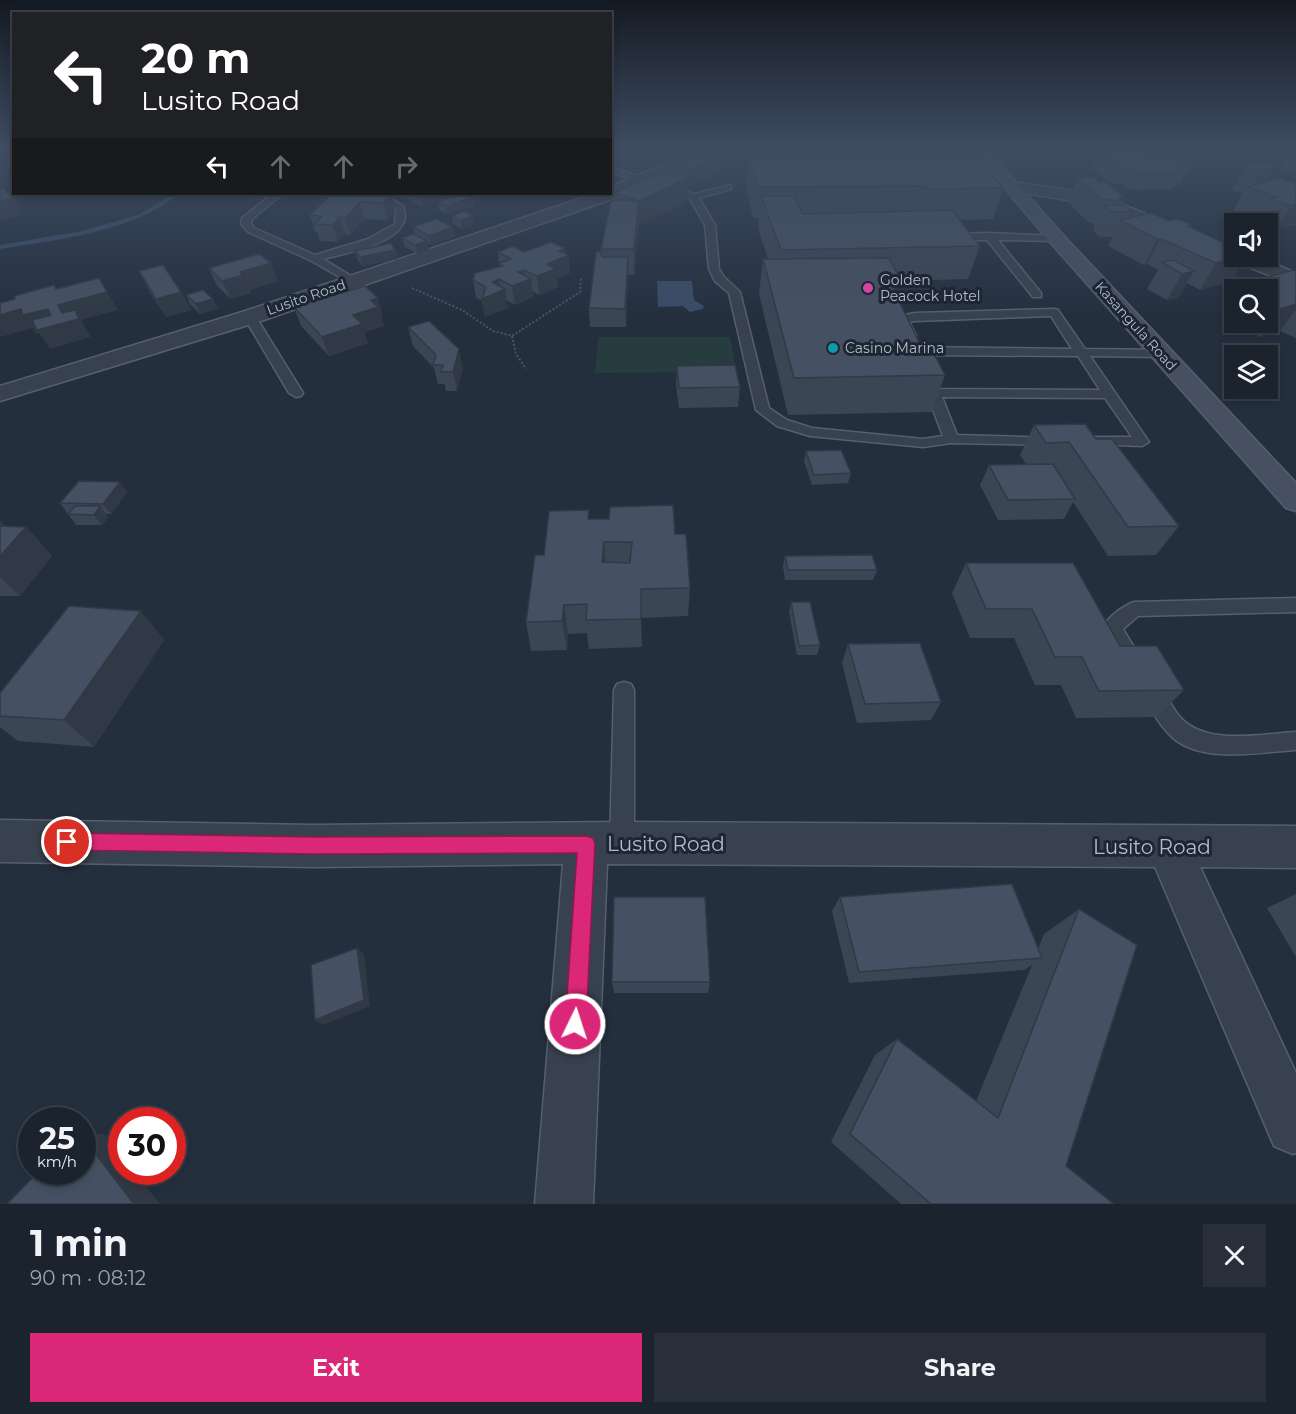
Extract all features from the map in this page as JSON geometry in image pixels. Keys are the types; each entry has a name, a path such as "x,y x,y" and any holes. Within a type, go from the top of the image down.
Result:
{"main road":[{"name":"Kasangula Road","path":"1027,204 1296,501"}],"street":[{"name":"Lusito Road","path":"0,394 250,317 578,204"},
{"path":"1103,204 1224,251"},
{"path":"1264,267 1296,280"},
{"name":"Lusito Road","path":"0,841 314,846 604,844 1296,847"},
{"path":"564,1204 604,844"},
{"path":"1168,847 1293,1127"}],"lane":[{"path":"264,204 247,218 246,224 251,230 314,258 352,281"},
{"path":"314,258 385,235 399,225 402,218 400,208 394,204"},
{"path":"698,204 710,225 714,269 719,279 734,292 763,410 782,423 810,432 923,443 951,439 1142,442 1054,312 904,319 903,322 918,351 951,439"},
{"path":"989,236 1036,295"},
{"path":"944,237 1056,238"},
{"path":"250,317 296,393"},
{"path":"918,351 1160,353"},
{"path":"934,393 1110,394"},
{"path":"1296,621 1289,605 1134,609 1112,627 1170,721 1193,739 1208,743 1296,741"},
{"path":"604,844 624,690"}],"path":[{"path":"378,273 462,310 493,331 512,336 580,292 581,278"},
{"path":"512,336 516,354 526,369"}],"green space":[{"path":"598,337 730,337 736,372 595,373"}],"water":[{"path":"657,281 692,281 694,300 704,306 703,309 690,312 683,306 658,307"}],"building":[{"path":"321,204 358,204 345,218 340,217 332,225 314,224 322,216 310,215"},
{"path":"610,204 639,204 634,249 601,249"},
{"path":"764,204 798,204 803,214 952,210 980,246 781,250"},
{"path":"1104,205 1124,205 1132,212 1112,212"},
{"path":"464,211 473,216 460,220 452,216"},
{"path":"1151,213 1169,221 1178,219 1224,243 1224,261 1216,263 1157,239 1120,220"},
{"path":"436,219 453,227 429,236 413,227"},
{"path":"414,234 427,241 415,245 402,238"},
{"path":"551,242 565,248 559,251 569,255 547,264 556,269 537,276 524,270 518,272 531,279 512,286 499,279 492,282 505,289 482,299 486,287 473,280 475,273 503,266 499,263 511,259 498,252 513,246 524,252"},
{"path":"391,243 395,250 360,257 355,251"},
{"path":"596,252 601,252 602,257 628,257 625,309 589,308"},
{"path":"259,254 271,263 240,272 243,275 222,281 209,268"},
{"path":"889,258 898,275 886,275 923,350 932,350 945,375 794,378 763,259"},
{"path":"1173,260 1194,271 1182,274 1162,262"},
{"path":"163,265 181,292 156,299 139,271"},
{"path":"1296,271 1296,304 1278,308 1278,279 1263,278"},
{"path":"99,278 107,292 58,305 62,313 75,310 79,319 37,330 32,320 51,315 48,309 23,315 21,309 0,315 0,303 15,299 14,296 54,285 56,289"},
{"path":"365,286 378,298 371,300 378,307 353,315 362,324 322,337 294,307"},
{"path":"203,290 213,299 196,304 186,295"},
{"path":"429,321 459,349 453,372 441,372 443,365 433,365 436,355 408,327"},
{"path":"735,365 740,387 679,388 677,366"},
{"path":"1085,424 1096,439 1112,439 1179,526 1128,527 1069,442 1046,443 1034,425"},
{"path":"841,450 851,473 814,475 806,451"},
{"path":"1053,464 1075,499 1008,500 989,465"},
{"path":"79,481 120,482 103,504 60,503"},
{"path":"673,505 675,534 686,534 690,588 641,589 641,619 586,620 587,604 564,605 562,621 526,622 535,555 544,555 549,511 589,510 588,519 609,519 610,507","holes":["604,542 632,542 630,563 602,562"]},
{"path":"75,506 100,506 94,515 68,514"},
{"path":"0,526 26,527 0,556"},
{"path":"872,555 877,570 788,570 785,556"},
{"path":"966,563 1073,563 1120,646 1157,646 1184,690 1099,691 1082,657 1055,657 1032,609 986,609"},
{"path":"791,602 810,602 820,645 799,646"},
{"path":"69,606 141,611 64,720 0,716 0,693"},
{"path":"920,643 941,702 865,704 848,644"},
{"path":"1012,884 1042,958 859,972 840,897"},
{"path":"614,897 705,897 710,982 612,982"},
{"path":"1079,909 1137,945 1066,1166 1114,1204 931,1204 850,1134 897,1039 998,1118"},
{"path":"357,948 364,1000 315,1020 311,965"},
{"path":"96,1154 108,1170 108,1185 119,1185 134,1204 7,1204 25,1185 96,1185"}],"waterway":[{"path":"0,247 83,233 140,216 159,204"}],"place":[{"name":"Golden Peacock Hotel","path":"868,288"},
{"name":"Casino Marina","path":"833,348"}],"route":[{"path":"67,842 314,846 586,844 575,1024"}]}
